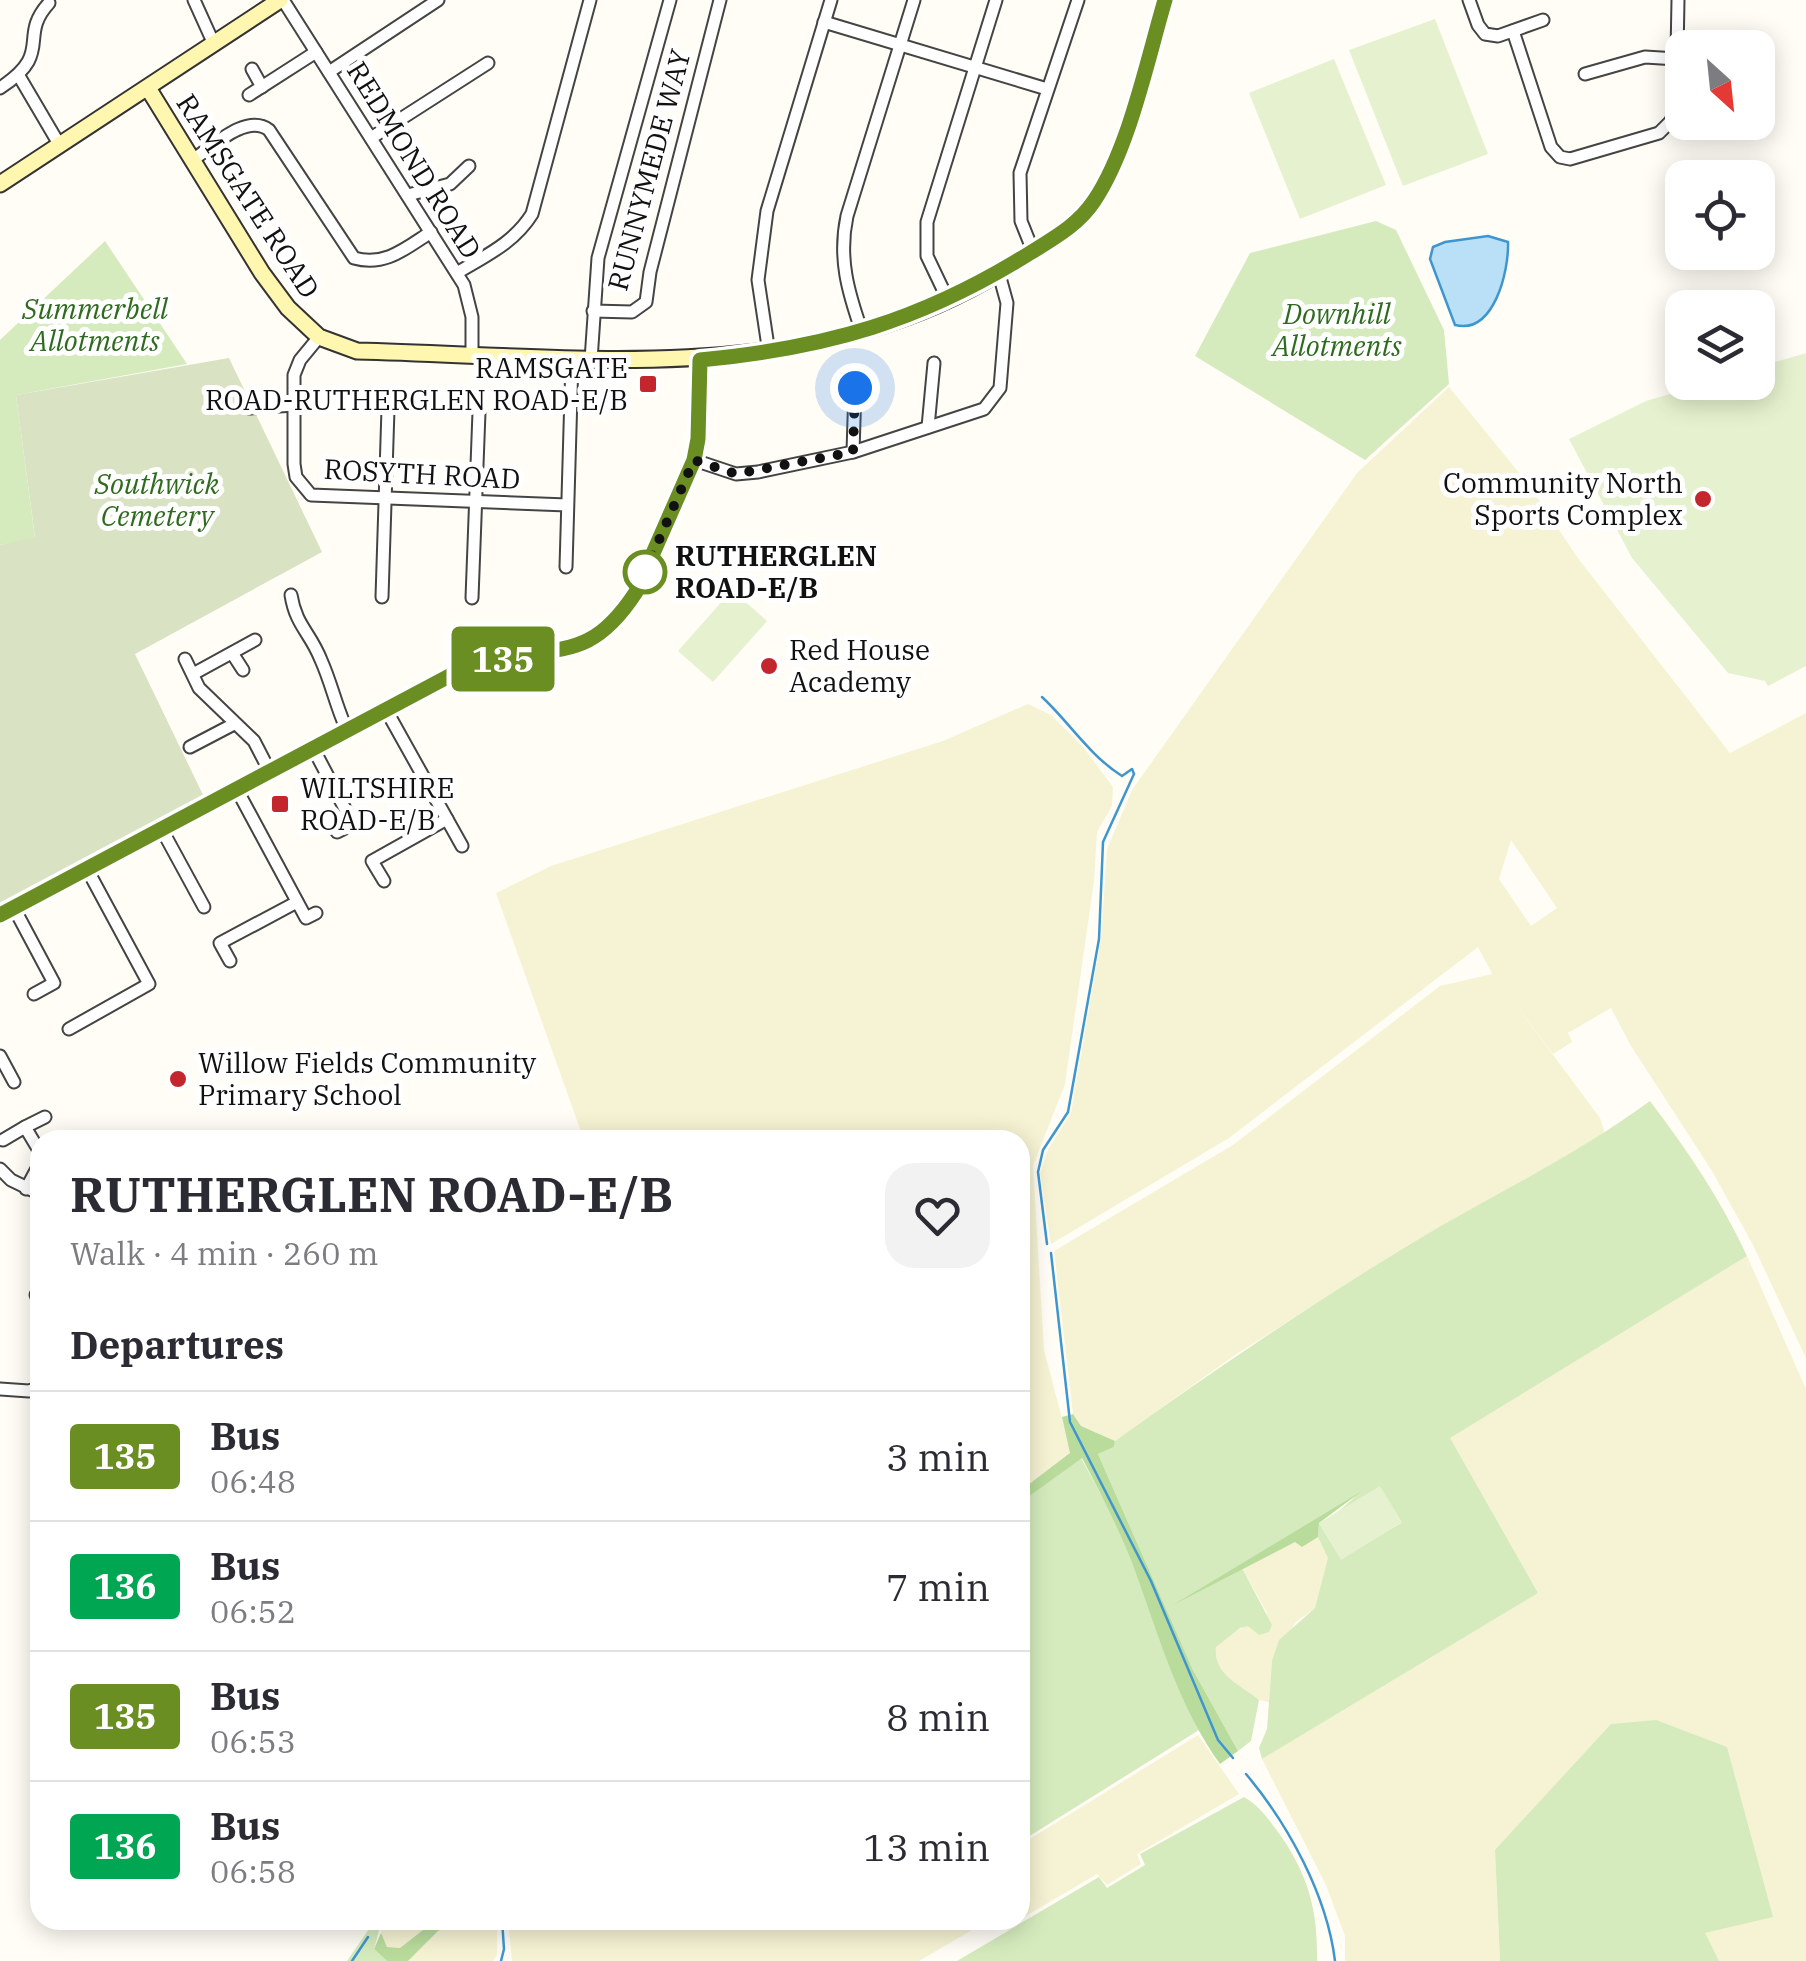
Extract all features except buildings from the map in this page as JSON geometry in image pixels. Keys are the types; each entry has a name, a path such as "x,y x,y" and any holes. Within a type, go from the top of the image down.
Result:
{"street":[{"path":"194,0 213,42"},
{"path":"0,184 282,0"},
{"name":"REDMOND ROAD","path":"282,0 457,273 469,299 472,356"},
{"path":"329,72 438,0"},
{"path":"457,273 507,244 532,214 590,0"},
{"path":"598,360 593,311 598,258 670,0"},
{"name":"RUNNYMEDE WAY","path":"593,311 632,312 646,302 650,272 720,0"},
{"path":"769,353 758,280 760,248 777,174 831,0"},
{"path":"862,332 848,290 841,242 914,0"},
{"path":"948,300 927,256 926,222 996,0"},
{"path":"1033,251 1021,221 1020,174 1078,0"},
{"name":"RAMSGATE ROAD","path":"148,88 262,273 288,308 319,337 357,351 572,360 700,360 769,353 862,332 948,300 999,274 1077,221 1109,176 1166,0"},
{"path":"1469,0 1485,34 1498,36 1543,20"},
{"path":"1677,30 1678,0"},
{"path":"10,82 35,52 37,16 50,3"},
{"path":"824,22 1046,89"},
{"path":"1513,32 1551,147 1560,157 1570,159 1659,133 1665,126"},
{"path":"249,95 316,52"},
{"path":"1585,74 1646,57 1665,58"},
{"path":"371,138 488,64"},
{"path":"0,68 59,144"},
{"path":"252,69 262,87"},
{"path":"194,159 253,122 262,124 270,130 354,258 378,262 431,232"},
{"path":"408,196 450,184 469,166"},
{"path":"694,460 736,474 853,452 984,410 1000,388 1007,303 999,274"},
{"name":"ROSYTH ROAD","path":"319,337 300,360 294,375 294,464 302,487 311,495 568,505"},
{"path":"566,567 572,360"},
{"path":"34,994 57,989 7,912 453,674 490,660 578,646 600,635 636,592 694,460 700,360"},
{"path":"928,427 934,363"},
{"path":"853,452 855,388"},
{"path":"250,408 294,405"},
{"path":"382,597 388,409"},
{"path":"472,598 479,412"},
{"path":"291,595 294,617 322,661 332,698 346,728"},
{"path":"193,674 255,640"},
{"path":"232,653 243,670"},
{"path":"185,659 200,688 254,742 269,770"},
{"path":"392,704 462,846"},
{"path":"190,747 234,724"},
{"path":"313,748 354,824 337,832"},
{"path":"236,788 306,918 316,913"},
{"path":"384,880 372,860 447,819"},
{"path":"162,828 204,907"},
{"path":"69,1028 149,984 87,869"},
{"path":"230,961 220,943 296,902"},
{"path":"0,1056 14,1082"},
{"path":"3,1140 45,1117"},
{"path":"25,1128 30,1136"},
{"path":"0,1169 30,1191"},
{"path":"26,1190 30,1182"},
{"path":"0,1389 30,1390"}],"shaded area":[{"path":"1449,387 1529,485 1577,557 1730,753 1806,713 1806,1358 1753,1245 1712,1171 1631,1046 1611,1008 1568,1033 1572,1042 1553,1054 1510,997 1600,1118 1605,1134 1408,1245 1235,1355 1115,1441 1081,1426 1073,1414 1054,1251 1233,1145 1440,986 1492,974 1494,977 1478,947 1229,1138 1051,1244 1040,1173 1048,1149 1071,1113 1101,939 1107,849 1132,790 1357,473","holes":["1511,840 1557,908 1531,926 1499,879"]},
{"path":"1028,704 1051,715 1084,748 1113,787 1112,806 1097,832 1094,881 1065,1084 1033,1166 1044,1350 1071,1453 1030,1484 1030,1130 580,1130 496,893 551,866 943,741"},
{"path":"1747,1256 1806,1389 1806,1961 1719,1961 1704,1933 1773,1916 1495,1850 1500,1961 1345,1961 1345,1936 1326,1885 1262,1759 1538,1593 1449,1438"},
{"path":"1318,1537 1329,1558 1315,1608 1296,1622 1272,1661 1269,1702 1259,1700 1221,1673 1215,1656 1216,1647 1226,1637 1267,1613 1242,1568 1296,1541 1302,1546"},
{"path":"1198,1735 1239,1794 1137,1854 1141,1864 1107,1885 1097,1874 1030,1914 1030,1839"},
{"path":"424,1930 400,1949 387,1947 381,1933"},
{"path":"497,1930 497,1955 493,1961 408,1961 438,1931"},
{"path":"509,1930 972,1930 919,1961 512,1961"}],"green space":[{"path":"1435,19 1488,154 1403,186 1349,50"},
{"path":"1334,59 1386,185 1300,219 1249,93"},
{"name":"Downhill Allotments","path":"1376,221 1396,230 1444,330 1449,384 1365,460 1195,356 1250,253"},
{"name":"Summerbell Allotments","path":"105,241 187,364 16,395 35,538 0,545 0,340"},
{"name":"Community North Sports Complex","path":"1806,353 1806,666 1768,686 1765,681 1728,673 1632,558 1569,439 1665,395 1665,400 1775,400 1775,362"},
{"name":"Southwick Cemetery","path":"229,358 322,552 135,654 205,799 0,908 0,545 35,537 16,395"},
{"path":"732,590 767,621 713,682 678,651"},
{"path":"1650,1101 1703,1176 1747,1256 1450,1438 1538,1593 1262,1759 1259,1748 1267,1729 1272,1661 1279,1640 1315,1608 1328,1558 1318,1537 1319,1523 1341,1559 1401,1523 1338,1512 1356,1496 1199,1590 1242,1568 1272,1625 1269,1632 1259,1635 1248,1626 1240,1628 1216,1647 1223,1672 1259,1700 1251,1741 1238,1751 1193,1670 1098,1454 1114,1447 1115,1441 1333,1293"},
{"path":"1073,1414 1081,1426 1115,1441 1114,1447 1098,1454 1193,1670 1238,1751 1220,1764 1183,1698 1126,1548 1082,1458 1030,1496 1030,1483 1070,1453 1062,1417"},
{"path":"1081,1458 1116,1522 1199,1730 1030,1836 1030,1496"},
{"path":"1380,1486 1402,1522 1341,1560 1319,1523"},
{"path":"1362,1491 1319,1523 1318,1537 1302,1547 1295,1542 1173,1605"},
{"path":"1656,1720 1727,1747 1773,1917 1705,1933 1719,1961 1500,1961 1495,1850 1611,1724"},
{"path":"1244,1797 1269,1819 1299,1866 1313,1911 1317,1961 957,1961 1009,1930 1030,1930 1030,1918 1099,1877 1107,1888 1145,1865 1140,1854"},
{"path":"368,1930 379,1930 374,1949 387,1961 347,1961"},
{"path":"423,1930 439,1930 408,1961 387,1961 374,1949 381,1933 387,1947 400,1948"}],"water":[{"path":"1488,236 1508,242 1502,284 1480,320 1455,325 1430,259 1433,247"}],"waterway":[{"path":"1042,697 1110,768 1122,776 1132,769 1134,774 1103,842 1099,939 1068,1112 1043,1150 1038,1172 1047,1244"},
{"path":"1051,1253 1070,1422 1151,1581 1218,1740 1233,1758"},
{"path":"1246,1774 1303,1861 1324,1911 1335,1961"},
{"path":"501,1961 503,1930"},
{"path":"352,1961 368,1937"}],"bus line":[{"name":"135","path":"0,915 453,674 490,660 578,646 600,635 636,592 694,460 700,360 794,349 907,318 999,274 1062,233 1092,204 1109,176 1165,0"}],"place":[{"name":"RAMSGATE ROAD-RUTHERGLEN ROAD-E/B","path":"648,384"},
{"name":"Community North Sports Complex","path":"1703,499"},
{"name":"RUTHERGLEN ROAD-E/B","path":"645,572"},
{"name":"Red House Academy","path":"769,666"},
{"name":"WILTSHIRE ROAD-E/B","path":"280,804"},
{"name":"Willow Fields Community Primary School","path":"178,1079"}],"route":[{"path":"645,572 694,460 736,474 853,452 855,388"}]}
